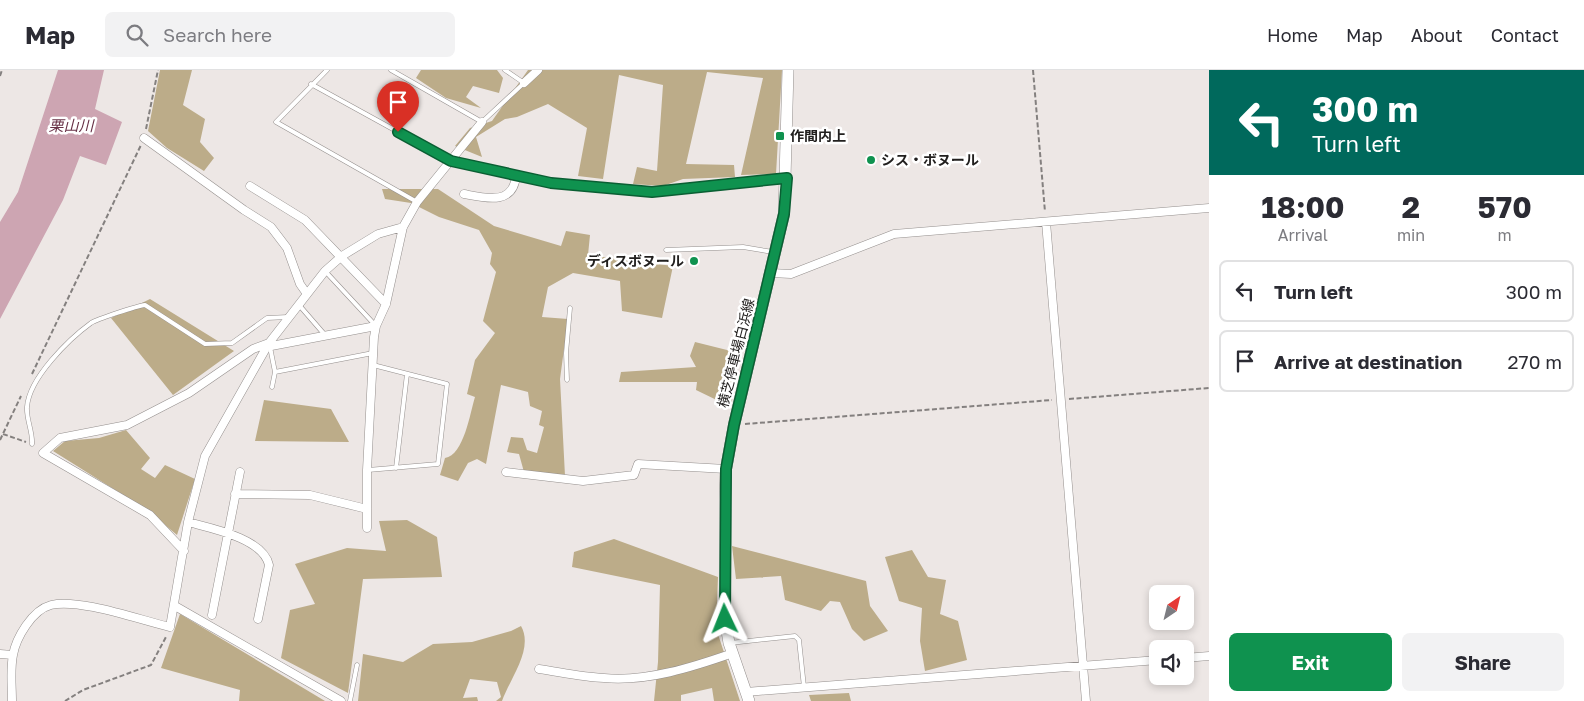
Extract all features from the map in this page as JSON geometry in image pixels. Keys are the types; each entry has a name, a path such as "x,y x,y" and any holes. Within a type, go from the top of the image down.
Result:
{"main road":[{"name":"横芝停車場白浜線","path":"748,697 731,648 724,596 726,469 734,425 784,214 787,178 788,70"}],"street":[{"path":"524,83 538,70"},
{"path":"367,528 367,470 376,326 386,304 404,228 417,202 482,122"},
{"path":"144,138 244,210 271,227 287,248 300,284 307,294"},
{"path":"451,161 551,183 652,192 787,178"},
{"path":"464,194 494,200 510,192 516,182 516,175"},
{"path":"250,186 306,220 386,304"},
{"path":"771,273 791,274 894,234 1209,208"},
{"path":"1046,222 1086,701"},
{"path":"12,701 13,655 21,635 36,614 50,605 81,605 170,627 188,522 205,456 268,346 325,271 342,256 378,234 404,228"},
{"path":"184,551 150,515 43,453 60,438 127,426 189,394 253,349 327,337 376,326"},
{"path":"506,472 583,481 634,475 638,464 726,469"},
{"path":"212,615 240,472"},
{"path":"235,494 310,495 367,509"},
{"path":"188,522 248,540 268,559 269,564 258,619"},
{"path":"175,606 341,701"},
{"path":"539,669 605,678 630,678 696,666 731,648"},
{"path":"0,654 13,655"},
{"path":"1194,657 1209,656"},
{"path":"748,697 804,689 1149,661"}],"lane":[{"path":"327,70 311,84 276,122 417,202"},
{"path":"390,70 482,122 524,83 506,70"},
{"path":"311,84 451,161"},
{"path":"666,250 743,247 776,252"},
{"path":"325,271 376,326"},
{"path":"32,444 27,406 43,370 63,346 93,322 124,313 134,307 145,305 205,344 214,344 232,342 267,318 289,317"},
{"path":"299,305 327,337"},
{"path":"567,380 566,353 570,308"},
{"path":"268,346 275,372 272,387"},
{"path":"275,372 373,353"},
{"path":"367,470 438,464 447,384 373,365"},
{"path":"396,468 407,374"},
{"path":"731,648 795,636 799,640 804,689"},
{"path":"350,701 358,665"}],"path":[{"path":"0,76 2,70"},
{"path":"31,376 144,138 158,70"},
{"path":"1033,70 1046,222"},
{"path":"734,425 1209,388"},
{"path":"0,440 23,393"},
{"path":"3,434 32,444"},
{"path":"65,701 83,690 151,665 159,654 170,627"}],"shaded area":[{"path":"160,70 192,70 183,105 205,119 200,142 214,158 204,171 167,148 148,131"},
{"path":"421,70 497,70 503,78 499,93 473,86 466,97 481,108 446,98 416,78"},
{"path":"528,70 782,70 776,174 741,175 763,78 707,72 686,164 734,165 735,177 683,179 663,186 633,184 637,167 657,171 663,85 619,75 603,179 578,176 587,128 548,104 517,117 505,119 476,137 482,157 455,146 470,128 492,121"},
{"path":"382,189 438,189 494,226 561,246 566,231 590,235 588,255 673,266 662,318 622,311 620,281 573,273 548,287 542,317 568,319 560,379 565,476 524,472 519,454 507,452 511,437 523,438 527,450 537,453 544,427 539,425 542,411 530,406 528,392 501,385 486,464 477,459 468,463 458,481 440,475 445,458 452,455 462,442 468,423 475,397 467,394 475,360 495,333 483,321 496,272 490,264 492,253 479,230 439,217 411,203 385,199"},
{"path":"150,299 234,351 173,395 111,318"},
{"path":"695,342 739,353 731,407 696,390 697,382 619,382 621,372 696,367 690,356"},
{"path":"264,400 331,409 349,442 255,441"},
{"path":"126,430 150,458 141,469 155,478 165,465 195,479 177,535 147,510 53,451 65,441 99,438"},
{"path":"407,520 437,537 442,577 363,579 348,693 281,658 290,610 315,604 295,564 347,548 386,551 379,521"},
{"path":"614,539 718,577 716,628 740,701 714,701 712,688 681,695 681,701 654,701 658,662 660,585 572,567 574,552"},
{"path":"732,546 866,581 870,606 888,631 864,641 852,629 840,602 830,601 821,611 785,600 781,576 736,579"},
{"path":"912,550 928,577 946,580 940,614 958,621 967,660 925,671 920,641 922,608 899,601 885,557"},
{"path":"180,614 325,701 239,701 240,690 161,668"},
{"path":"521,626 525,644 523,654 502,701 496,701 501,697 497,682 470,679 463,698 477,697 478,701 358,701 363,654 403,662 433,644 472,642 511,631"},
{"path":"849,693 851,701 811,701 809,695"}],"water":[{"name":"栗山川","path":"58,70 104,70 95,109 122,122 106,165 80,156 63,200 0,319 0,222 18,192"}],"place":[{"name":"作間内上","path":"780,136"},
{"name":"シス・ボヌール","path":"871,160"},
{"name":"ディスボヌール","path":"694,261"}],"route":[{"path":"398,132 451,161 551,183 652,192 787,178 784,214 734,425 726,469 724,499 725,619"}]}
